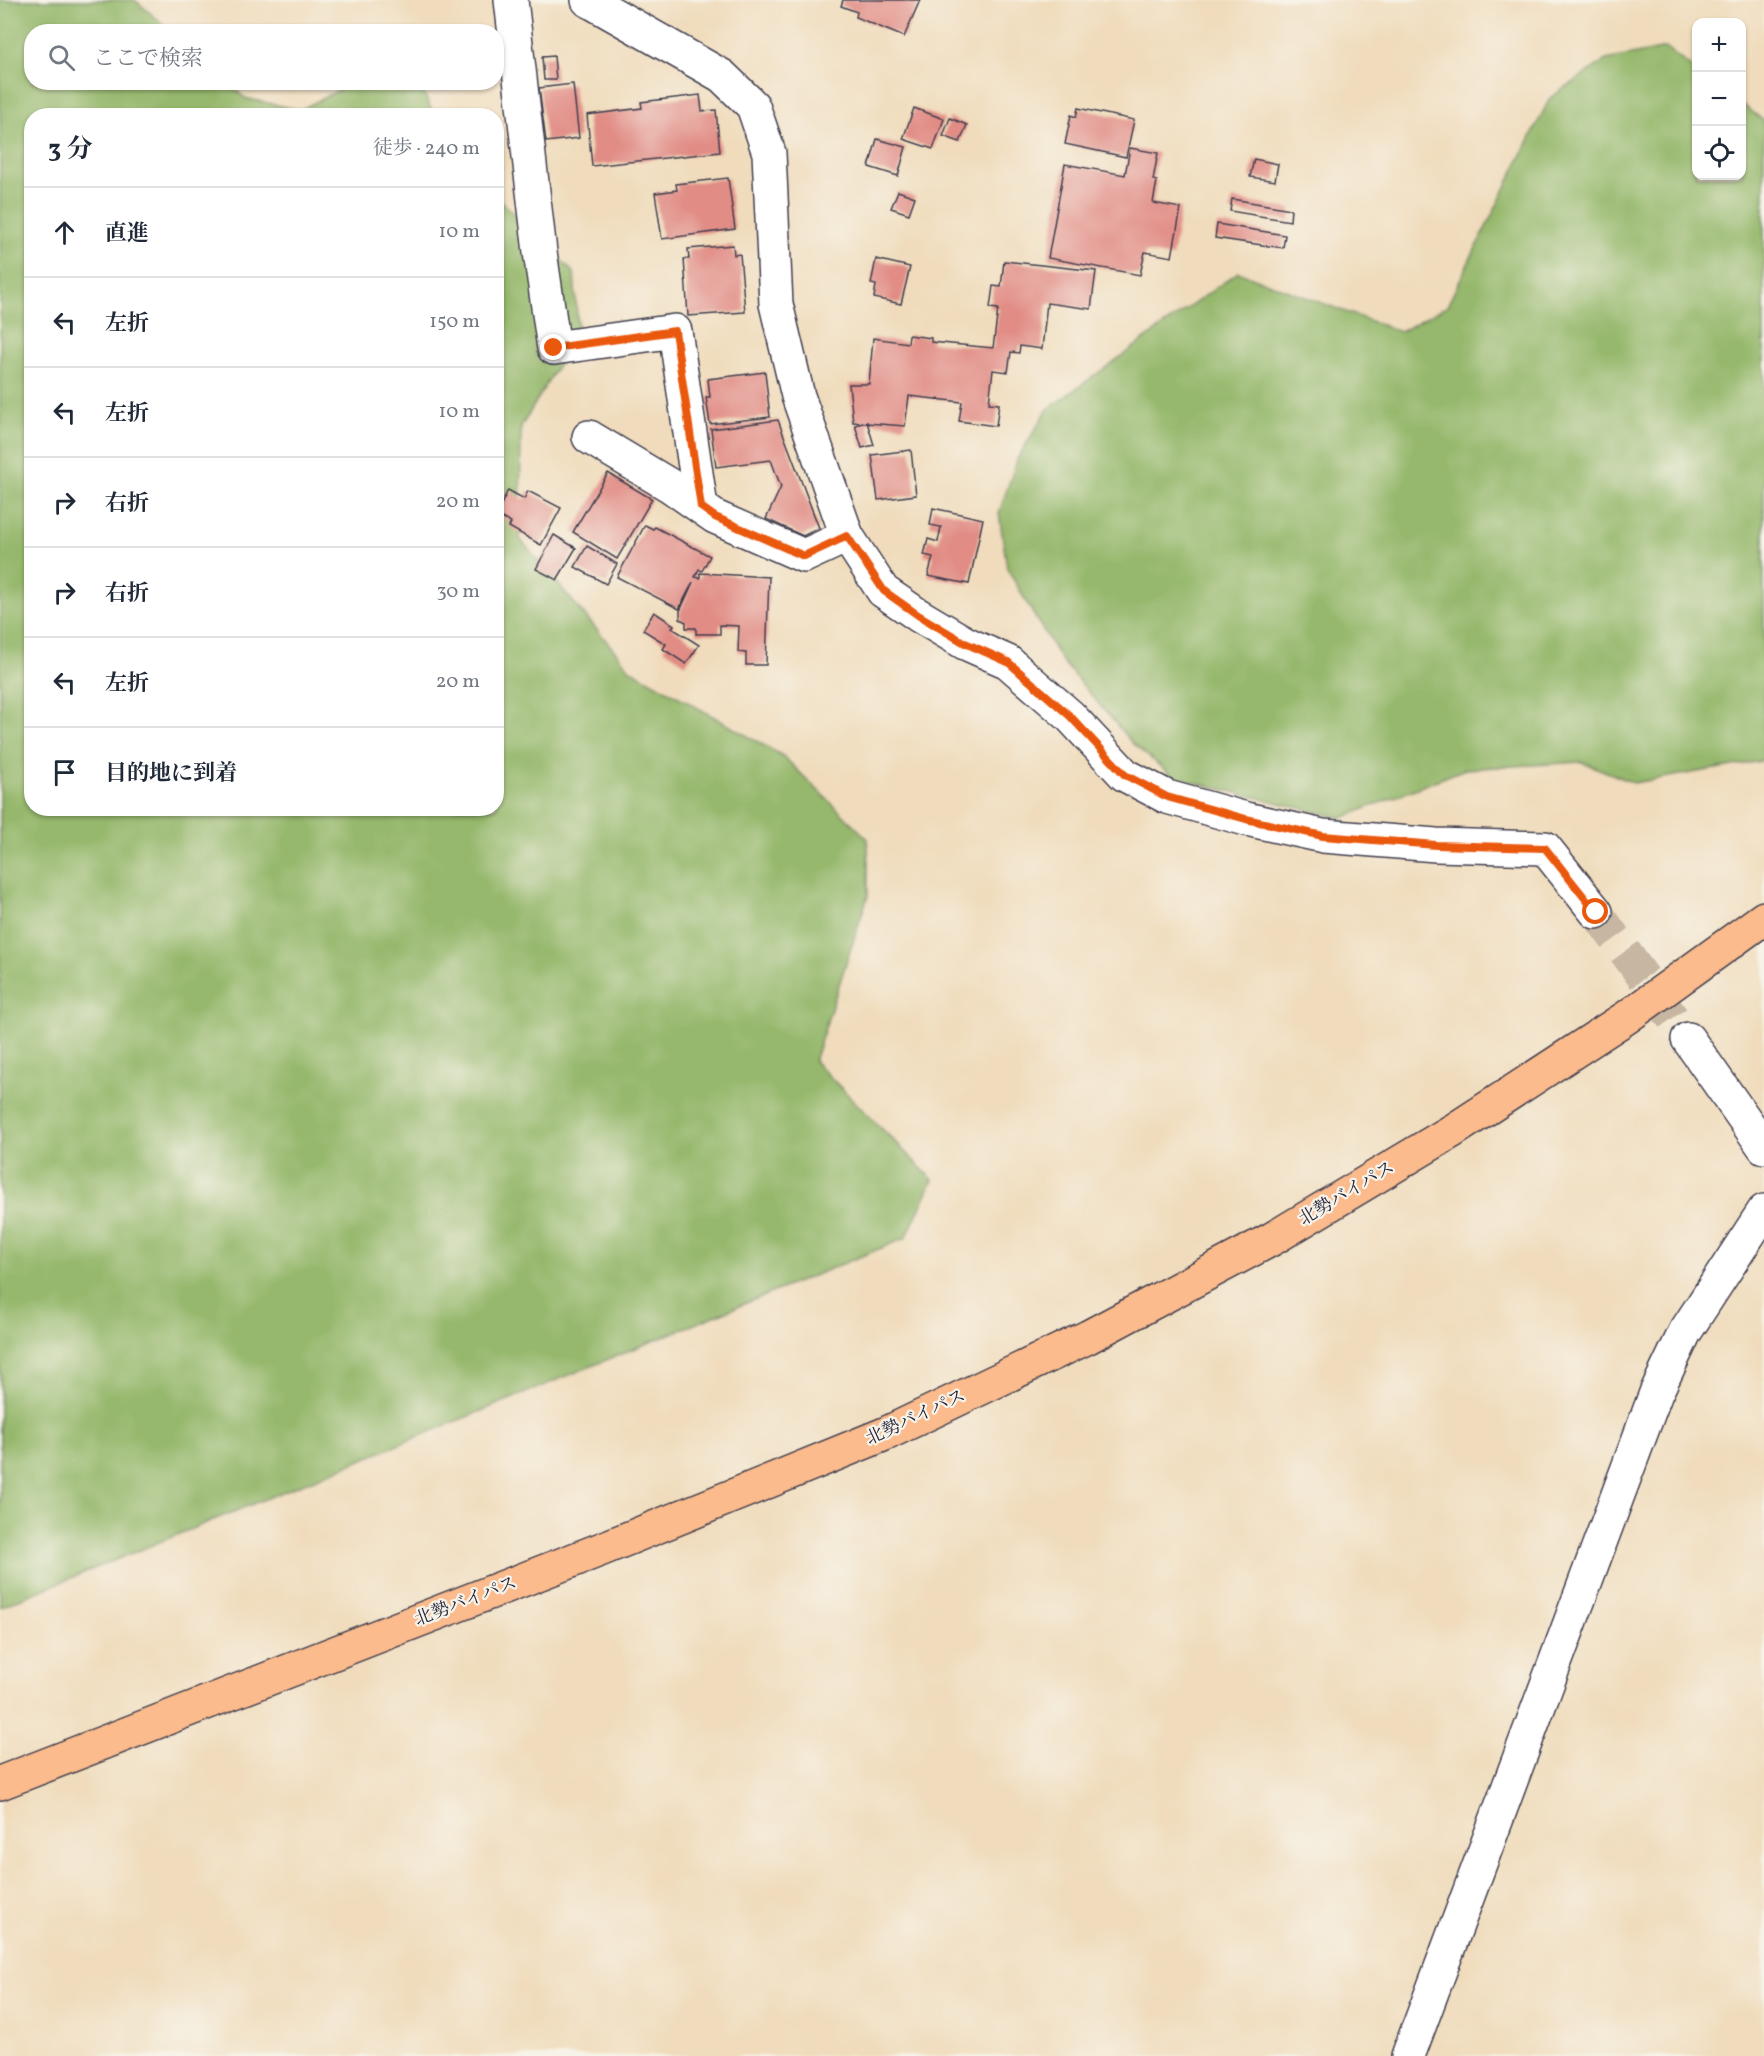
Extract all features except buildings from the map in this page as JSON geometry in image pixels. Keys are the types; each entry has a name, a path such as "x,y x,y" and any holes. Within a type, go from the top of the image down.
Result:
{"highway":[{"name":"北勢バイパス","path":"0,1783 602,1549 874,1438 1088,1337 1272,1239 1454,1130 1627,1017 1764,918"}],"street":[{"path":"511,0 540,252 554,348 675,331 701,507"},
{"path":"588,0 722,76 753,106 769,153 776,304 798,396 847,536 884,591 918,615 965,643 1008,662 1070,716 1125,775 1167,797 1246,819 1323,836 1436,845 1545,848 1596,912"},
{"path":"589,437 715,517 804,556 847,536"},
{"path":"1688,1039 1764,1147"},
{"path":"1408,2056 1656,1393 1685,1332 1764,1210"}],"green space":[{"path":"0,0 135,0 163,24 24,24 24,90 236,90 245,98 291,108 24,108 24,816 504,816 504,204 574,273 578,331 521,427 520,539 631,670 783,756 868,839 868,896 814,1061 933,1180 906,1238 0,1607"},
{"path":"1666,48 1692,68 1692,180 1746,180 1746,107 1764,121 1764,758 1761,761 1634,783 1582,762 1465,769 1342,818 1175,778 1133,744 1062,661 1007,568 999,513 1018,457 1048,409 1238,272 1400,332 1447,306 1550,98 1606,60"},
{"path":"339,90 422,90 431,108 304,108"}],"tunnel":[{"path":"1596,912 1688,1039"}],"route":[{"path":"554,348 675,331 701,507 715,517 804,556 847,536 884,591 918,615 965,643 1008,662 1070,716 1125,775 1167,797 1246,819 1323,836 1436,845 1545,848 1596,912"}]}
